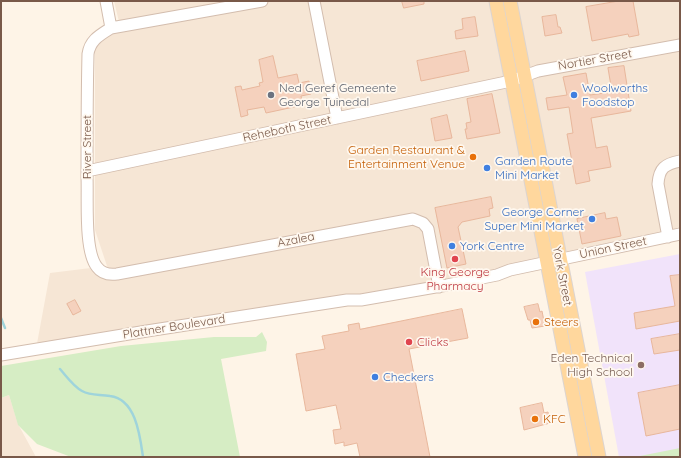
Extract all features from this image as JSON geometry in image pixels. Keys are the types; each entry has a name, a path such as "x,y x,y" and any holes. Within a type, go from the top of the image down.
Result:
{"main road":[{"name":"York Street","path":"496,1 585,457"},
{"name":"York Street","path":"510,1 559,260 599,457"}],"street":[{"path":"106,1 111,28 262,1"},
{"path":"314,1 337,118"},
{"name":"River Street","path":"102,272 94,262 90,248 88,228 87,171 89,47 98,37 111,28"},
{"name":"Nortier Street","path":"511,81 538,71 680,45"},
{"name":"Reheboth Street","path":"87,171 511,81"},
{"path":"668,237 658,184 658,175 664,166 680,162"},
{"name":"Azalea","path":"102,272 110,275 117,274 413,218 423,223 428,229 439,284"},
{"name":"Union Street","path":"546,263 680,234"},
{"name":"Plattner Boulevard","path":"1,355 347,300 361,300 497,270 508,271 546,263"}],"shaded area":[{"path":"114,1 680,1 680,237 555,261 36,349 50,273 107,266 95,230 95,45 110,33 121,30"},
{"name":"Eden Technical High School","path":"680,254 680,457 619,457 585,272"},
{"path":"9,395 18,424 36,457 1,457 1,398"}],"green space":[{"path":"262,332 267,342 266,351 221,359 240,457 71,457 37,444 18,425 9,395 1,398 1,366 121,346 214,337 256,337"},
{"path":"680,448 680,457 635,457"}],"building":[{"path":"402,1 424,1 424,4 404,8"},
{"path":"619,1 633,1 639,35 629,37 628,34 592,41 586,7"},
{"path":"556,15 558,27 560,27 562,33 545,36 542,17"},
{"path":"475,17 478,36 456,39 455,31 463,29 462,19"},
{"path":"465,51 469,71 421,81 417,61"},
{"name":"Ned Geref Gemeente George Tuinedal","path":"273,56 278,78 297,74 299,83 309,81 311,94 301,96 303,105 266,113 264,107 247,110 248,115 241,117 235,87 241,86 242,90 260,86 259,83 263,82 259,60"},
{"path":"624,66 631,111 591,118 596,148 607,146 611,167 588,171 590,181 576,184 567,134 573,133 569,107 548,110 546,98 567,95 563,77 586,73 590,95 612,92 608,68"},
{"path":"492,94 500,133 467,139 465,129 467,129 466,123 471,122 467,99"},
{"path":"447,115 452,138 435,141 431,119"},
{"name":"York Centre","path":"491,197 493,208 489,209 490,216 462,222 458,227 466,264 447,268 435,208"},
{"path":"605,213 606,219 617,217 621,236 582,244 577,219"},
{"path":"680,275 680,321 636,329 634,313 675,306 670,276"},
{"path":"75,300 81,311 73,315 67,304"},
{"path":"538,304 540,312 542,311 545,326 532,328 524,307"},
{"path":"462,309 468,338 409,349 430,457 360,457 357,443 344,446 344,442 335,444 333,430 341,429 336,405 306,411 296,354 325,349 322,336 349,331 348,325 359,323 360,329"},
{"path":"680,334 680,350 654,354 651,339"},
{"path":"680,385 680,429 646,436 638,393"},
{"name":"KFC","path":"542,403 544,413 548,412 550,423 524,430 520,408"}],"waterway":[{"path":"1,318 5,328"},
{"path":"60,369 73,384 85,393 110,396 119,399 126,404 131,411 138,429 143,457"}],"place":[{"name":"Ned Geref Gemeente George Tuinedal","path":"271,95"},
{"name":"Woolworths Foodstop","path":"574,95"},
{"name":"Garden Restaurant & Entertainment Venue","path":"473,157"},
{"name":"Garden Route Mini Market","path":"487,168"},
{"name":"George Corner Super Mini Market","path":"592,219"},
{"name":"York Centre","path":"452,246"},
{"name":"King George Pharmacy","path":"455,259"},
{"name":"Steers","path":"536,322"},
{"name":"Clicks","path":"409,342"},
{"name":"Eden Technical High School","path":"641,365"},
{"name":"Checkers","path":"375,377"},
{"name":"KFC","path":"535,419"}]}
